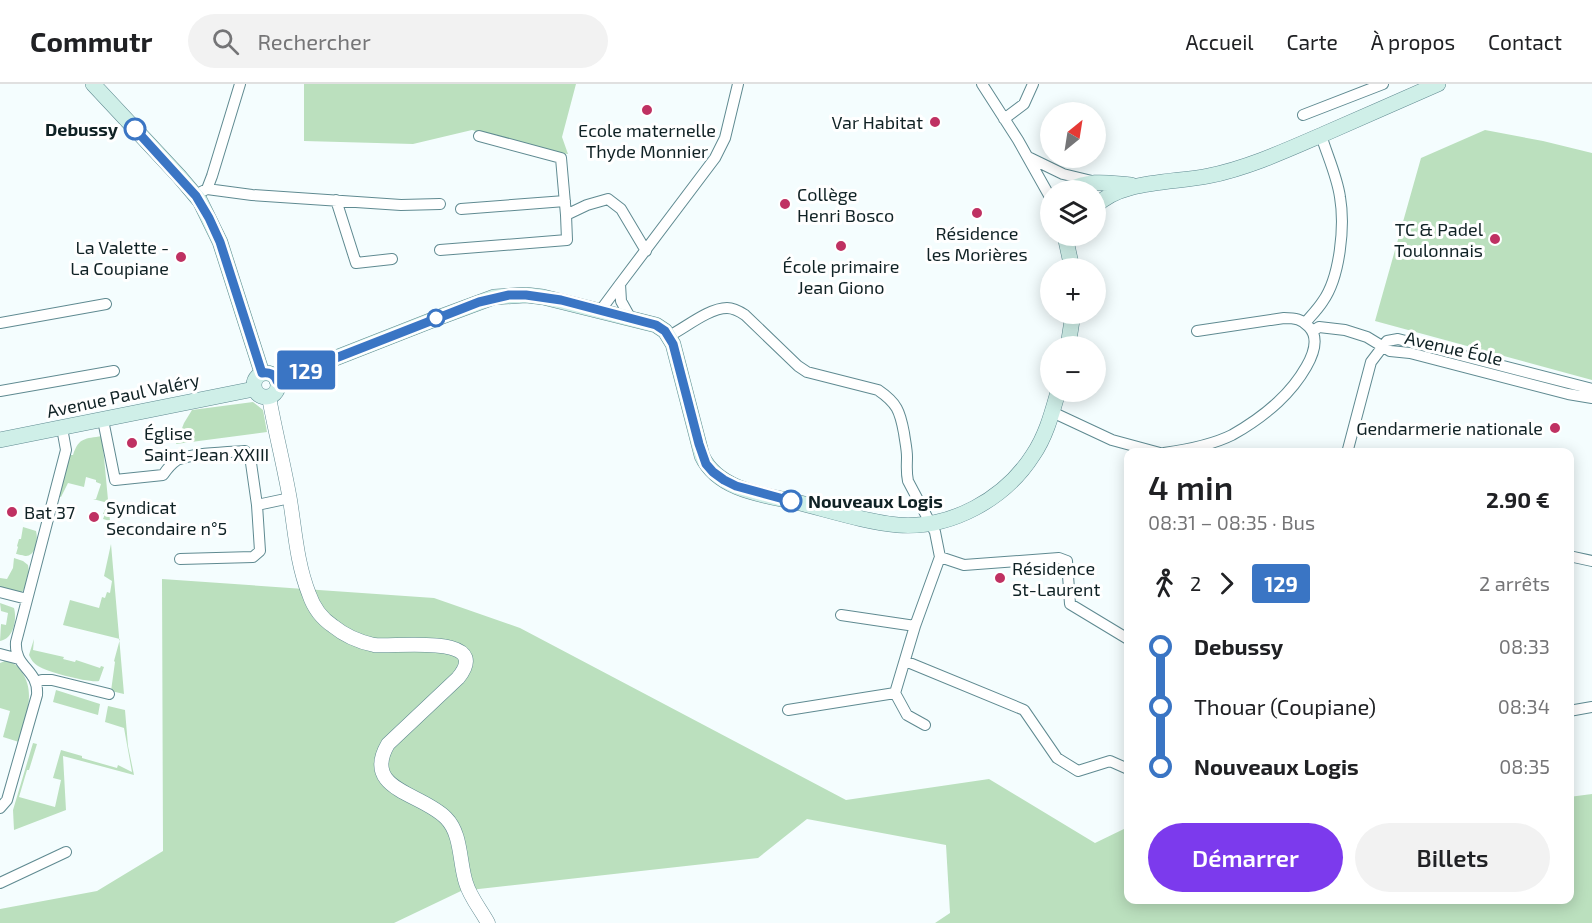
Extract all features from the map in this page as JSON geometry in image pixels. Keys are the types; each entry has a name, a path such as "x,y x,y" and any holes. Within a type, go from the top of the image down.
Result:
{"main road":[{"path":"93,84 179,176 201,193 220,242 262,373"},
{"path":"1106,199 1137,186 1218,173 1265,158 1438,84"},
{"path":"1106,182 1137,186"},
{"path":"1068,246 1070,258"},
{"path":"1069,251 1072,246"},
{"path":"277,381 494,297 526,295 543,297 656,325 665,331 676,354 702,456 718,477 736,486 765,495 898,525 930,524 958,516 993,496 1011,481 1033,455 1044,435 1055,402"},
{"path":"262,373 274,376 277,381 276,391 269,397 258,395 254,389 256,378 262,373"},
{"name":"Avenue Paul Valéry","path":"0,440 254,389"}],"street":[{"path":"240,84 216,166 201,193 401,205 440,204"},
{"path":"600,311 715,159 724,138 738,84"},
{"path":"982,84 1041,180"},
{"path":"1004,119 1024,104 1033,84"},
{"path":"1303,115 1383,84"},
{"path":"1305,323 1324,301 1330,287 1339,256 1343,225 1340,196 1321,135"},
{"path":"440,250 567,240 561,158 479,136"},
{"path":"1028,157 1063,174 1090,180"},
{"path":"566,215 587,205 608,199 621,209 645,251"},
{"path":"336,200 356,263 392,259"},
{"path":"460,209 565,201"},
{"path":"620,284 621,301 631,319"},
{"path":"0,323 106,304"},
{"path":"669,336 713,311 726,308 737,310 807,372 878,390 895,404 900,415 908,454 906,473 908,481 935,532 940,557 915,626 895,693 907,715 926,726"},
{"path":"1188,448 1230,436 1278,402 1298,379 1311,358 1315,343 1313,331 1296,318 1197,331"},
{"path":"1313,331 1319,327 1345,330 1366,337 1382,346 1371,362 1348,448"},
{"name":"Avenue Éole","path":"1592,389 1398,339 1387,341 1382,346 1390,351 1410,352 1568,394 1592,398"},
{"path":"0,391 114,371"},
{"path":"269,397 304,580 314,606 324,620 346,635 374,645 446,645 464,655 466,663 463,672 388,744 380,762 383,776 392,785 433,807 446,818 454,829 466,884 488,923"},
{"path":"1052,412 1112,440 1143,448"},
{"path":"103,420 115,480 164,475 171,464 179,459 211,453 245,451 250,456 260,551 252,557 180,559"},
{"path":"0,808 7,800 37,695 36,682 15,651 66,450 62,428"},
{"path":"256,505 290,498"},
{"path":"940,557 964,565 1059,558 1067,561 1070,604 1124,637"},
{"path":"1574,557 1592,561"},
{"path":"0,592 27,599"},
{"path":"841,615 915,626"},
{"path":"0,654 19,659"},
{"path":"905,661 1024,710 1057,758 1078,771 1110,761 1124,767"},
{"path":"36,682 52,680 109,694"},
{"path":"788,710 895,693"},
{"path":"1574,710 1592,707"},
{"path":"0,883 66,852"}],"green space":[{"path":"304,84 576,84 562,137 568,154 472,130 413,144 304,141"},
{"name":"TC & Padel Toulonnais","path":"1485,130 1592,153 1592,380 1375,321 1421,158"},
{"path":"253,402 263,410 267,432 176,444 192,410"},
{"path":"102,436 110,521 103,519 108,503 93,499 96,499 101,484 96,480 86,477 84,487 68,483 61,497 58,496 69,455 73,455 83,440"},
{"path":"23,527 36,531 37,534 35,549 26,556 16,554"},
{"path":"111,544 119,639 63,625 70,600 99,608 102,597 105,598 107,592 110,593 112,581 104,576"},
{"path":"14,558 28,565 28,580 21,593 0,588 0,578 7,579 13,568"},
{"path":"162,579 434,598 520,628 846,800 989,779 1095,843 1124,829 1124,904 1574,904 1574,796 1592,794 1592,923 935,923 950,913 946,845 807,819 758,858 461,891 394,923 0,923 0,909 97,891 163,851"},
{"path":"0,603 14,608 15,618 9,637 0,641 1,624 6,625 8,613 1,611"},
{"path":"34,639 33,650 100,668 104,667 99,681 68,676 38,666 29,655"},
{"path":"119,641 124,694 111,691"},
{"path":"5,661 18,667 26,679 28,688 28,706 19,742 3,737 10,711 0,708 0,663"},
{"path":"56,690 100,704 98,715 53,702"},
{"path":"108,706 125,710 128,746 134,775 63,756 66,810 14,830 13,810 33,743 37,744 19,797 55,807 61,780 53,778 61,750 117,768 118,765 132,772 124,728 105,722"}],"bus line":[{"name":"129","path":"135,129 196,196 209,218 220,242 262,373 274,376 277,381 494,297 526,295 561,300 656,325 665,331 673,344 706,464 713,472 736,486 791,501"}],"place":[{"name":"Ecole maternelle Thyde Monnier","path":"647,110"},
{"name":"Var Habitat","path":"935,122"},
{"name":"Debussy","path":"135,129"},
{"name":"Collège Henri Bosco","path":"785,204"},
{"name":"Résidence les Morières","path":"977,213"},
{"name":"TC & Padel Toulonnais","path":"1495,239"},
{"name":"École primaire Jean Giono","path":"841,246"},
{"name":"La Valette - La Coupiane","path":"181,257"},
{"name":"Gendarmerie nationale","path":"1555,428"},
{"name":"Église Saint-Jean XXIII","path":"132,443"},
{"name":"Nouveaux Logis","path":"791,501"},
{"name":"Bat 37","path":"12,512"},
{"name":"Syndicat Secondaire n°5","path":"94,517"},
{"name":"Résidence St-Laurent","path":"1000,578"}]}
